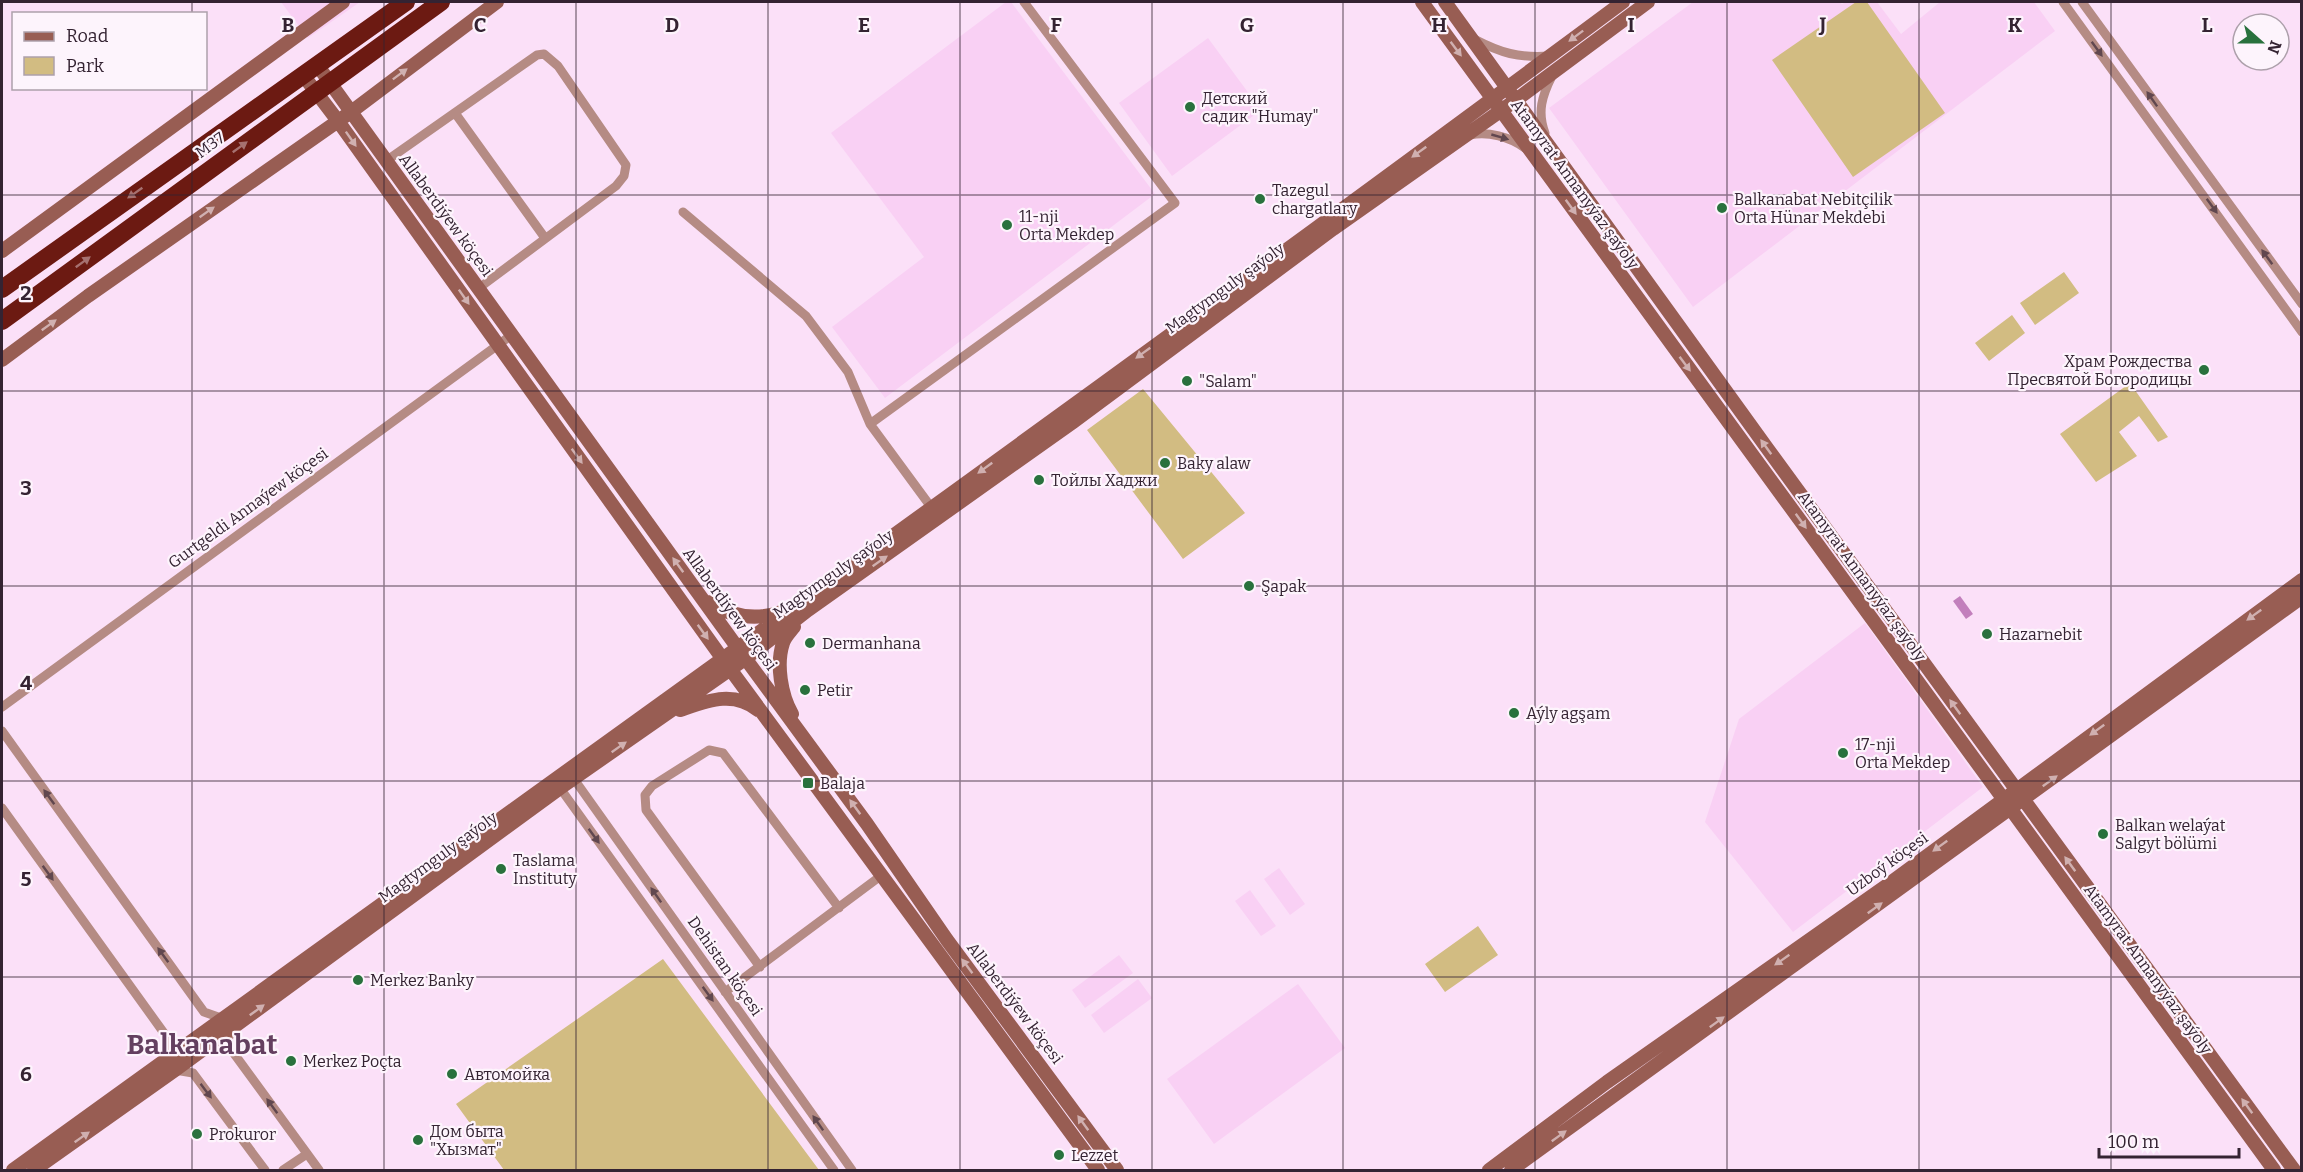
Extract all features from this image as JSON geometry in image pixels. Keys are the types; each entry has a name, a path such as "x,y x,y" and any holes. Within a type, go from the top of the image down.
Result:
{"highway":[{"path":"372,26 380,2"},
{"name":"M37","path":"2,289 406,2"},
{"name":"M37","path":"7,317 441,2"},
{"path":"2,338 7,317"}],"street":[{"path":"2,251 343,2"},
{"path":"2,360 88,296 351,112 497,2"},
{"path":"870,424 1175,203 1024,2"},
{"name":"Atamyrat Annanyýaz şaýoly","path":"1422,2 2274,1170"},
{"name":"Atamyrat Annanyýaz şaýoly","path":"1445,2 2294,1170"},
{"name":"Magtymguly şaýoly","path":"34,1170 171,1065 726,664 745,658 808,610 1054,436 1333,229 1462,138 1497,104 1508,87 1623,2"},
{"name":"Magtymguly şaýoly","path":"228,1024 656,722 726,664 737,647 931,507 1497,104 1516,100 1648,2"},
{"path":"2063,2 2301,332"},
{"path":"2082,2 2301,304"},
{"path":"1473,39 1509,54 1549,56"},
{"path":"386,161 537,56 544,54 558,66 626,165 624,176 616,186 479,288"},
{"name":"Allaberdiýew köçesi","path":"310,70 322,88 338,121 726,664 1098,1170"},
{"path":"1550,147 1540,120 1540,106 1544,91 1555,71"},
{"name":"Allaberdiýew köçesi","path":"322,88 351,112 809,744 947,939 1118,1170"},
{"path":"455,113 545,238"},
{"path":"1462,138 1474,134 1491,134 1520,144 1533,155"},
{"path":"683,212 807,315 848,372 870,424 931,507"},
{"name":"Gurtgeldi Annaýew köçesi","path":"2,706 513,334"},
{"name":"Uzboý köçesi","path":"1511,1170 2008,805 2301,580"},
{"name":"Uzboý köçesi","path":"2020,795 2301,597"},
{"path":"702,598 718,609 746,617 776,614 788,610"},
{"path":"808,610 784,641 780,656 781,681 788,707 809,744"},
{"path":"656,722 672,713 717,698 746,701 764,714"},
{"path":"2,731 204,1012 228,1024 227,1044 319,1170"},
{"path":"760,966 646,810 645,795 652,786 709,750 723,753 838,908"},
{"name":"Dehistan köçesi","path":"574,779 852,1170"},
{"name":"Dehistan köçesi","path":"560,788 834,1170"},
{"name":"Uzboý köçesi","path":"1489,1170 1607,1082 1879,891 2008,805"},
{"path":"2,808 169,1040 171,1065 193,1073 265,1170"},
{"path":"725,992 882,875"},
{"name":"Magtymguly şaýoly","path":"13,1170 171,1065"},
{"path":"283,1170 307,1154"}],"shaded area":[{"path":"281,2 360,2 308,38"},
{"name":"11-nji Orta Mekdep","path":"1006,2 1011,2 1155,194 885,398 832,327 924,257 831,133"},
{"name":"Balkanabat Nebitçilik Orta Hünar Mekdebi","path":"1693,2 1839,2 1842,4 1877,2 1901,34 1940,2 2034,2 2055,31 1693,307 1549,108"},
{"name":"Детский садик \"Humay\"","path":"1208,38 1261,110 1172,176 1119,103"},
{"path":"1960,596 1973,614 1966,619 1953,601"},
{"name":"17-nji Orta Mekdep","path":"1865,623 1983,787 1793,932 1705,822 1739,719"},
{"path":"1279,868 1305,904 1290,915 1264,879"},
{"path":"1250,890 1276,926 1261,936 1235,901"},
{"path":"1119,955 1133,973 1085,1008 1072,990"},
{"path":"1138,979 1152,998 1104,1033 1091,1015"},
{"path":"1298,984 1345,1048 1214,1144 1167,1079"}],"green space":[{"path":"1856,2 1867,2 1945,113 1853,177 1772,60"},
{"path":"2064,272 2079,293 2035,325 2020,303"},
{"path":"2012,315 2025,333 1989,361 1975,343"},
{"path":"2130,383 2168,437 2158,442 2139,416 2119,432 2137,456 2096,482 2060,434"},
{"path":"1143,389 1245,513 1183,559 1087,430"},
{"path":"1478,926 1498,955 1445,992 1425,964"},
{"path":"663,959 819,1170 504,1170 456,1104"}],"place":[{"name":"Детский садик \"Humay\"","path":"1190,107"},
{"name":"Tazegul chargatlary","path":"1260,199"},
{"name":"Balkanabat Nebitçilik Orta Hünar Mekdebi","path":"1722,208"},
{"name":"11-nji Orta Mekdep","path":"1007,225"},
{"name":"Храм Рождества Пресвятой Богородицы","path":"2204,370"},
{"name":"\"Salam\"","path":"1187,381"},
{"name":"Baky alaw","path":"1165,463"},
{"name":"Тойлы Хаджи","path":"1039,480"},
{"name":"Şapak","path":"1249,586"},
{"name":"Hazarnebit","path":"1987,634"},
{"name":"Dermanhana","path":"810,643"},
{"name":"Petir","path":"805,690"},
{"name":"Aýly agşam","path":"1514,713"},
{"name":"17-nji Orta Mekdep","path":"1843,753"},
{"name":"Balaja","path":"808,783"},
{"name":"Balkan welaýat Salgyt bölümi","path":"2103,834"},
{"name":"Taslama Instituty","path":"501,869"},
{"name":"Merkez Banky","path":"358,980"},
{"name":"Merkez Poçta","path":"291,1061"},
{"name":"Автомойка","path":"452,1074"},
{"name":"Prokuror","path":"197,1134"},
{"name":"Дом быта \"Хызмат\"","path":"418,1140"},
{"name":"Lezzet","path":"1059,1155"}],"district":[{"name":"Balkanabat","path":"202,1044"}]}
